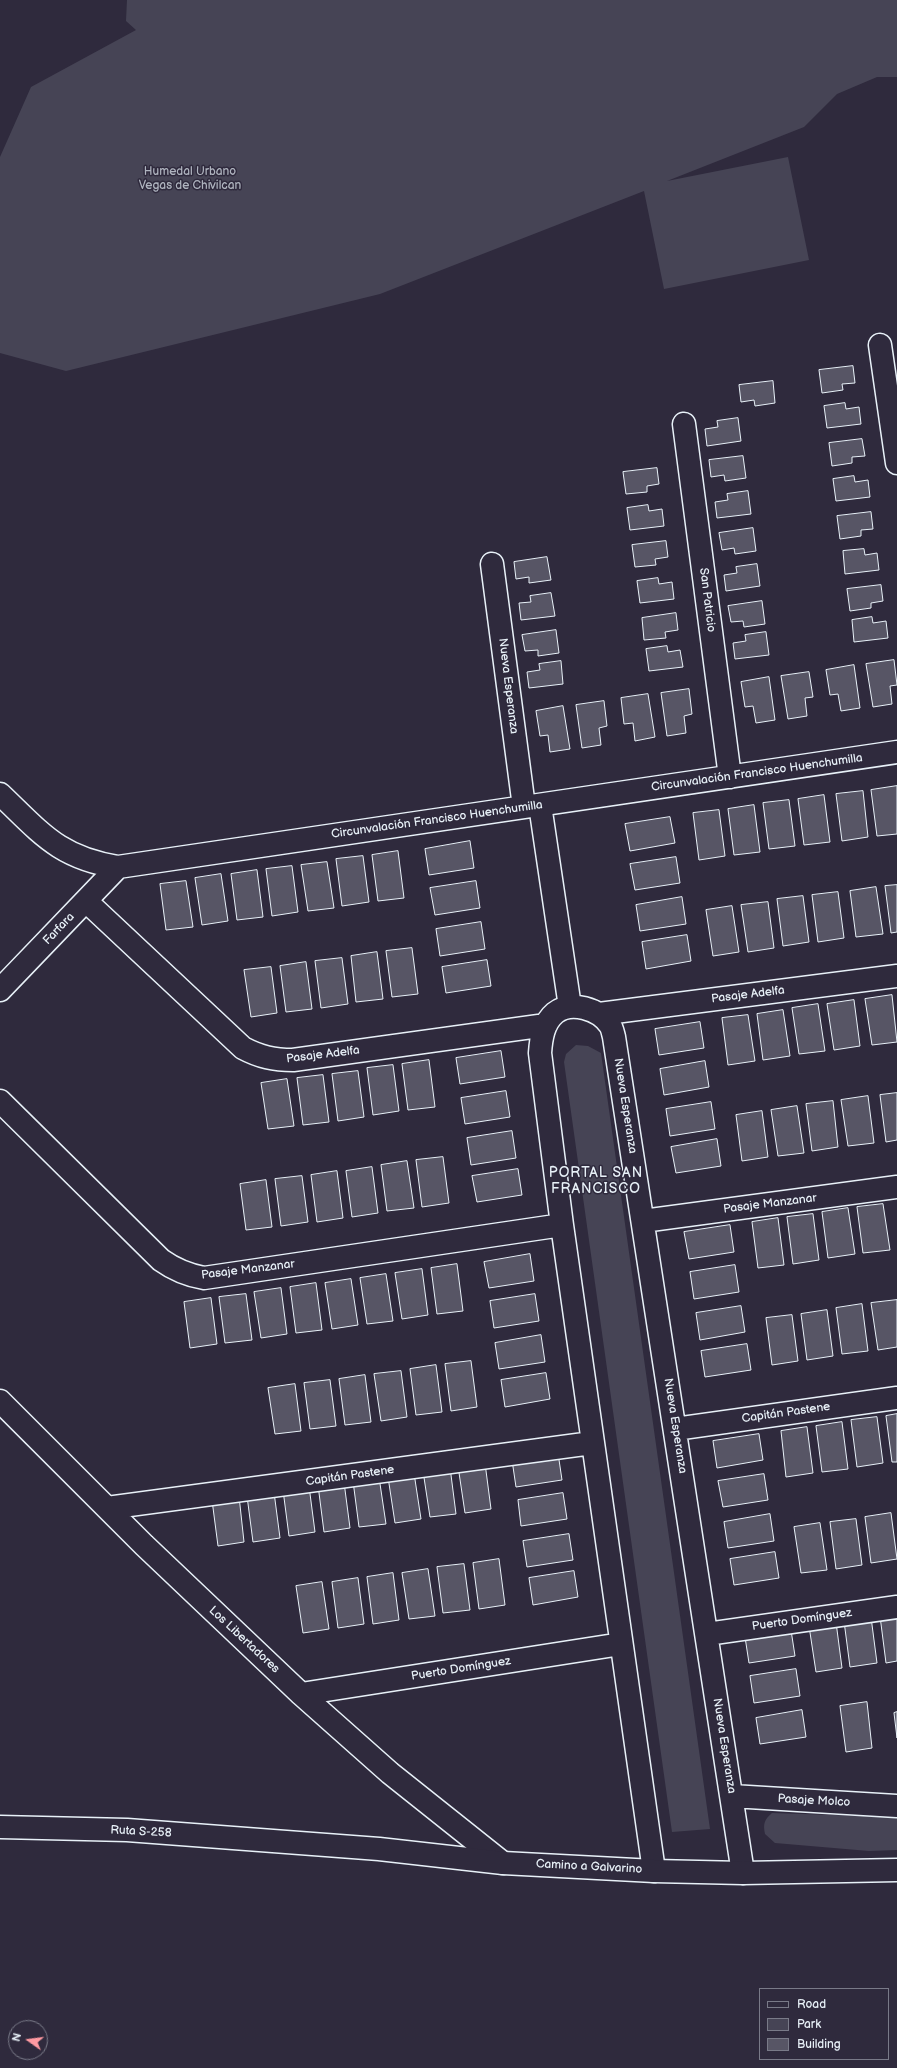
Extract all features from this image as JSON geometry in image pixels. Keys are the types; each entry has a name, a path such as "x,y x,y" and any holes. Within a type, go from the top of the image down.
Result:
{"street":[{"path":"880,345 897,463"},
{"name":"San Patricio","path":"684,424 730,777"},
{"name":"Nueva Esperanza","path":"492,564 532,806 570,1007 584,1007 598,1014 610,1025 614,1037 743,1873"},
{"name":"Circunvalación Francisco Huenchumilla","path":"0,794 53,844 74,856 96,864 118,867 897,752"},
{"name":"Farfara","path":"0,990 118,867"},
{"name":"Pasaje Adelfa","path":"86,901 243,1048 258,1056 269,1059 293,1060 546,1024"},
{"name":"Pasaje Adelfa","path":"598,1014 897,976"},
{"path":"570,1007 555,1013 546,1024 541,1038 540,1053 592,1443 654,1871"},
{"name":"Pasaje Manzanar","path":"0,1101 162,1260 175,1270 189,1275 204,1278 562,1225"},
{"name":"Pasaje Manzanar","path":"643,1221 897,1187"},
{"name":"Capitán Pastene","path":"675,1429 897,1398"},
{"name":"Los Libertadores","path":"0,1401 108,1508 301,1694 390,1773 503,1863"},
{"name":"Capitán Pastene","path":"108,1508 592,1443"},
{"name":"Puerto Domínguez","path":"707,1634 897,1607"},
{"name":"Puerto Domínguez","path":"301,1694 621,1644"},
{"name":"Pasaje Molco","path":"732,1796 897,1806"},
{"name":"Ruta S-258","path":"0,1826 127,1830 282,1842"},
{"name":"Camino a Galvarino","path":"282,1842 378,1849 503,1863 654,1871 743,1873 897,1870"}],"green space":[{"name":"Humedal Urbano Vegas de Chivilcan","path":"127,0 897,0 897,77 877,77 837,94 804,127 667,181 788,157 809,260 664,289 644,191 380,294 66,371 0,353 0,157 31,87 136,30 126,21"},
{"path":"576,1045 588,1046 601,1053 710,1829 672,1832 564,1062 566,1054"},
{"path":"772,1813 897,1817 897,1850 869,1851 775,1843 765,1834 764,1831 766,1820"}],"building":[{"path":"853,366 855,383 842,384 843,390 822,393 819,370"},
{"path":"773,381 775,403 755,406 754,400 741,402 739,385"},
{"path":"845,403 846,409 859,407 861,424 827,428 824,406"},
{"path":"738,418 741,441 707,446 705,429 718,427 717,421"},
{"path":"862,439 865,456 852,457 852,463 832,466 829,443"},
{"path":"743,456 746,478 725,481 724,475 711,477 709,460"},
{"path":"657,468 659,484 647,486 647,492 626,494 623,472"},
{"path":"854,476 855,482 868,480 870,497 836,501 833,479"},
{"path":"748,491 751,514 717,518 715,502 728,500 727,494"},
{"path":"648,505 649,511 662,509 664,526 630,530 627,508"},
{"path":"871,512 873,529 861,530 861,536 840,539 837,516"},
{"path":"753,528 756,551 735,554 734,548 722,550 719,533"},
{"path":"666,541 668,557 655,559 656,565 635,567 632,545"},
{"path":"864,549 865,555 877,553 879,570 845,574 843,551"},
{"path":"547,557 551,580 529,583 529,577 516,579 514,562"},
{"path":"757,564 760,586 726,591 724,575 737,573 736,567"},
{"path":"658,578 659,584 672,582 674,599 640,603 637,581"},
{"path":"881,585 883,601 871,603 871,608 850,611 847,589"},
{"path":"551,593 555,616 521,620 519,603 531,602 530,596"},
{"path":"762,601 765,624 744,627 743,621 731,622 728,606"},
{"path":"676,613 678,630 665,632 666,638 644,640 642,618"},
{"path":"872,617 873,623 886,621 888,638 854,642 852,620"},
{"path":"556,630 559,653 538,656 538,650 525,651 522,635"},
{"path":"766,632 769,655 735,659 733,643 746,641 745,635"},
{"path":"667,646 668,652 680,650 683,667 649,671 646,649"},
{"path":"894,660 897,685 890,686 892,704 873,707 866,664"},
{"path":"561,661 563,684 529,688 527,672 540,670 539,664"},
{"path":"854,665 860,708 841,711 838,694 830,695 826,670"},
{"path":"809,672 813,697 805,698 807,716 788,719 781,676"},
{"path":"769,677 775,720 756,723 753,706 745,707 741,682"},
{"path":"689,689 692,714 684,716 686,733 667,736 661,693"},
{"path":"648,694 655,737 635,741 633,723 624,724 621,698"},
{"path":"604,701 607,726 599,728 601,745 582,748 576,705"},
{"path":"563,706 570,749 550,752 548,735 540,736 536,711"},
{"path":"897,786 897,834 877,836 871,790"},
{"path":"863,791 868,837 842,841 836,794"},
{"path":"824,795 830,842 804,845 798,799"},
{"path":"789,800 795,846 769,849 763,803"},
{"path":"754,805 760,852 734,855 728,809"},
{"path":"719,810 725,856 699,860 693,813"},
{"path":"670,817 675,843 630,851 625,824"},
{"path":"470,841 474,868 429,875 425,849"},
{"path":"398,851 404,898 378,901 372,855"},
{"path":"363,856 369,902 342,906 336,859"},
{"path":"676,857 680,883 635,890 630,864"},
{"path":"327,862 334,908 308,911 301,865"},
{"path":"292,866 298,912 272,916 266,869"},
{"path":"257,870 263,917 237,920 231,874"},
{"path":"221,874 228,921 202,925 195,878"},
{"path":"186,881 193,927 166,930 160,884"},
{"path":"476,881 480,908 435,915 430,888"},
{"path":"897,885 897,932 891,933 885,886"},
{"path":"876,887 883,934 856,937 850,891"},
{"path":"838,892 844,938 818,942 812,895"},
{"path":"803,896 809,942 783,946 777,899"},
{"path":"682,897 686,924 640,931 636,905"},
{"path":"768,902 774,948 748,952 741,905"},
{"path":"732,906 739,952 713,956 706,910"},
{"path":"481,922 485,949 440,956 436,929"},
{"path":"687,935 691,961 646,969 642,942"},
{"path":"412,948 418,994 392,997 386,951"},
{"path":"377,952 383,999 356,1002 351,956"},
{"path":"342,958 348,1004 321,1008 315,961"},
{"path":"487,960 491,986 446,993 442,967"},
{"path":"306,962 312,1009 286,1012 280,966"},
{"path":"271,967 277,1013 251,1017 244,970"},
{"path":"892,995 897,1042 872,1045 865,999"},
{"path":"854,1000 860,1046 834,1050 827,1004"},
{"path":"818,1004 825,1051 799,1054 792,1008"},
{"path":"783,1010 790,1056 763,1060 757,1014"},
{"path":"748,1015 755,1061 728,1065 722,1018"},
{"path":"700,1022 704,1048 659,1055 655,1029"},
{"path":"501,1051 505,1077 460,1084 456,1058"},
{"path":"429,1060 435,1107 408,1110 402,1064"},
{"path":"705,1061 709,1087 664,1095 660,1069"},
{"path":"393,1065 399,1111 373,1115 367,1068"},
{"path":"358,1071 364,1117 338,1121 332,1074"},
{"path":"323,1075 329,1122 303,1125 297,1078"},
{"path":"287,1079 294,1126 268,1129 261,1083"},
{"path":"506,1091 510,1117 465,1124 461,1098"},
{"path":"897,1093 897,1140 886,1142 880,1095"},
{"path":"868,1096 874,1143 848,1146 841,1100"},
{"path":"833,1101 838,1147 812,1151 806,1104"},
{"path":"711,1102 715,1129 670,1136 666,1109"},
{"path":"797,1106 804,1153 778,1156 771,1110"},
{"path":"762,1111 768,1157 742,1161 736,1115"},
{"path":"512,1131 516,1158 471,1165 467,1138"},
{"path":"717,1139 721,1166 676,1173 671,1147"},
{"path":"443,1157 449,1203 422,1207 416,1160"},
{"path":"407,1161 414,1208 387,1211 381,1165"},
{"path":"372,1167 378,1213 352,1217 346,1171"},
{"path":"518,1169 522,1195 477,1202 472,1176"},
{"path":"337,1171 343,1218 317,1222 311,1175"},
{"path":"302,1176 308,1222 281,1226 275,1179"},
{"path":"266,1180 272,1227 246,1230 240,1184"},
{"path":"883,1204 890,1250 863,1253 857,1207"},
{"path":"848,1208 855,1254 828,1258 822,1212"},
{"path":"813,1214 819,1260 793,1264 787,1217"},
{"path":"778,1218 784,1265 758,1268 752,1222"},
{"path":"730,1225 734,1252 689,1259 684,1232"},
{"path":"530,1254 534,1281 489,1288 484,1262"},
{"path":"457,1264 463,1311 437,1314 431,1268"},
{"path":"735,1265 739,1292 694,1299 690,1272"},
{"path":"422,1269 428,1315 402,1319 395,1273"},
{"path":"386,1274 393,1321 367,1324 360,1278"},
{"path":"351,1279 358,1325 332,1329 325,1283"},
{"path":"316,1283 322,1330 296,1333 290,1287"},
{"path":"281,1288 287,1334 261,1338 254,1292"},
{"path":"246,1294 252,1340 225,1343 219,1297"},
{"path":"535,1294 539,1321 494,1328 490,1301"},
{"path":"211,1298 217,1344 190,1348 184,1302"},
{"path":"897,1300 897,1347 878,1350 871,1303"},
{"path":"862,1304 868,1351 842,1354 836,1308"},
{"path":"741,1306 745,1332 700,1340 696,1313"},
{"path":"827,1310 833,1356 807,1360 801,1314"},
{"path":"792,1315 798,1361 772,1365 766,1318"},
{"path":"541,1335 545,1362 499,1369 495,1343"},
{"path":"747,1344 751,1370 705,1377 701,1351"},
{"path":"471,1361 477,1407 451,1411 445,1364"},
{"path":"436,1365 442,1412 416,1415 410,1369"},
{"path":"401,1371 407,1417 381,1421 374,1374"},
{"path":"546,1373 550,1399 505,1407 501,1380"},
{"path":"365,1375 371,1422 345,1425 339,1379"},
{"path":"330,1380 336,1426 310,1429 304,1383"},
{"path":"295,1384 301,1431 275,1434 268,1388"},
{"path":"897,1414 897,1462 892,1462 886,1416"},
{"path":"877,1417 883,1463 857,1467 851,1420"},
{"path":"842,1422 848,1469 822,1472 816,1426"},
{"path":"807,1427 813,1473 786,1477 781,1431"},
{"path":"759,1434 763,1460 717,1468 713,1441"},
{"path":"558,1453 562,1480 516,1487 512,1460"},
{"path":"485,1463 491,1509 465,1513 458,1466"},
{"path":"450,1467 456,1514 430,1517 423,1471"},
{"path":"414,1473 421,1519 395,1523 388,1477"},
{"path":"764,1474 768,1500 723,1507 718,1481"},
{"path":"379,1477 386,1524 359,1527 353,1481"},
{"path":"344,1482 350,1528 324,1532 318,1485"},
{"path":"309,1486 315,1532 289,1536 283,1490"},
{"path":"274,1492 280,1538 253,1542 247,1496"},
{"path":"563,1493 567,1519 521,1526 518,1500"},
{"path":"239,1496 244,1542 218,1546 212,1500"},
{"path":"891,1513 897,1559 871,1563 865,1517"},
{"path":"770,1514 774,1541 728,1548 724,1522"},
{"path":"856,1519 862,1565 836,1569 830,1522"},
{"path":"820,1523 827,1570 801,1573 794,1527"},
{"path":"569,1534 573,1560 527,1567 523,1541"},
{"path":"775,1552 779,1578 734,1585 730,1559"},
{"path":"499,1559 505,1605 479,1609 473,1563"},
{"path":"464,1564 470,1610 443,1613 437,1567"},
{"path":"428,1569 435,1616 409,1619 402,1573"},
{"path":"574,1571 578,1597 533,1605 529,1578"},
{"path":"393,1573 399,1620 373,1624 367,1577"},
{"path":"358,1578 364,1624 338,1628 332,1582"},
{"path":"322,1582 329,1629 303,1633 296,1586"},
{"path":"897,1614 897,1661 886,1663 880,1616"},
{"path":"871,1617 877,1663 850,1667 844,1621"},
{"path":"836,1622 842,1668 816,1672 809,1626"},
{"path":"791,1630 795,1656 749,1663 745,1637"},
{"path":"796,1669 800,1696 754,1703 750,1676"},
{"path":"867,1702 872,1748 846,1752 840,1706"},
{"path":"802,1710 806,1737 760,1744 756,1718"},
{"path":"897,1712 897,1738 894,1713"}],"district":[{"name":"PORTAL SAN FRANCISCO","path":"596,1182"}]}
